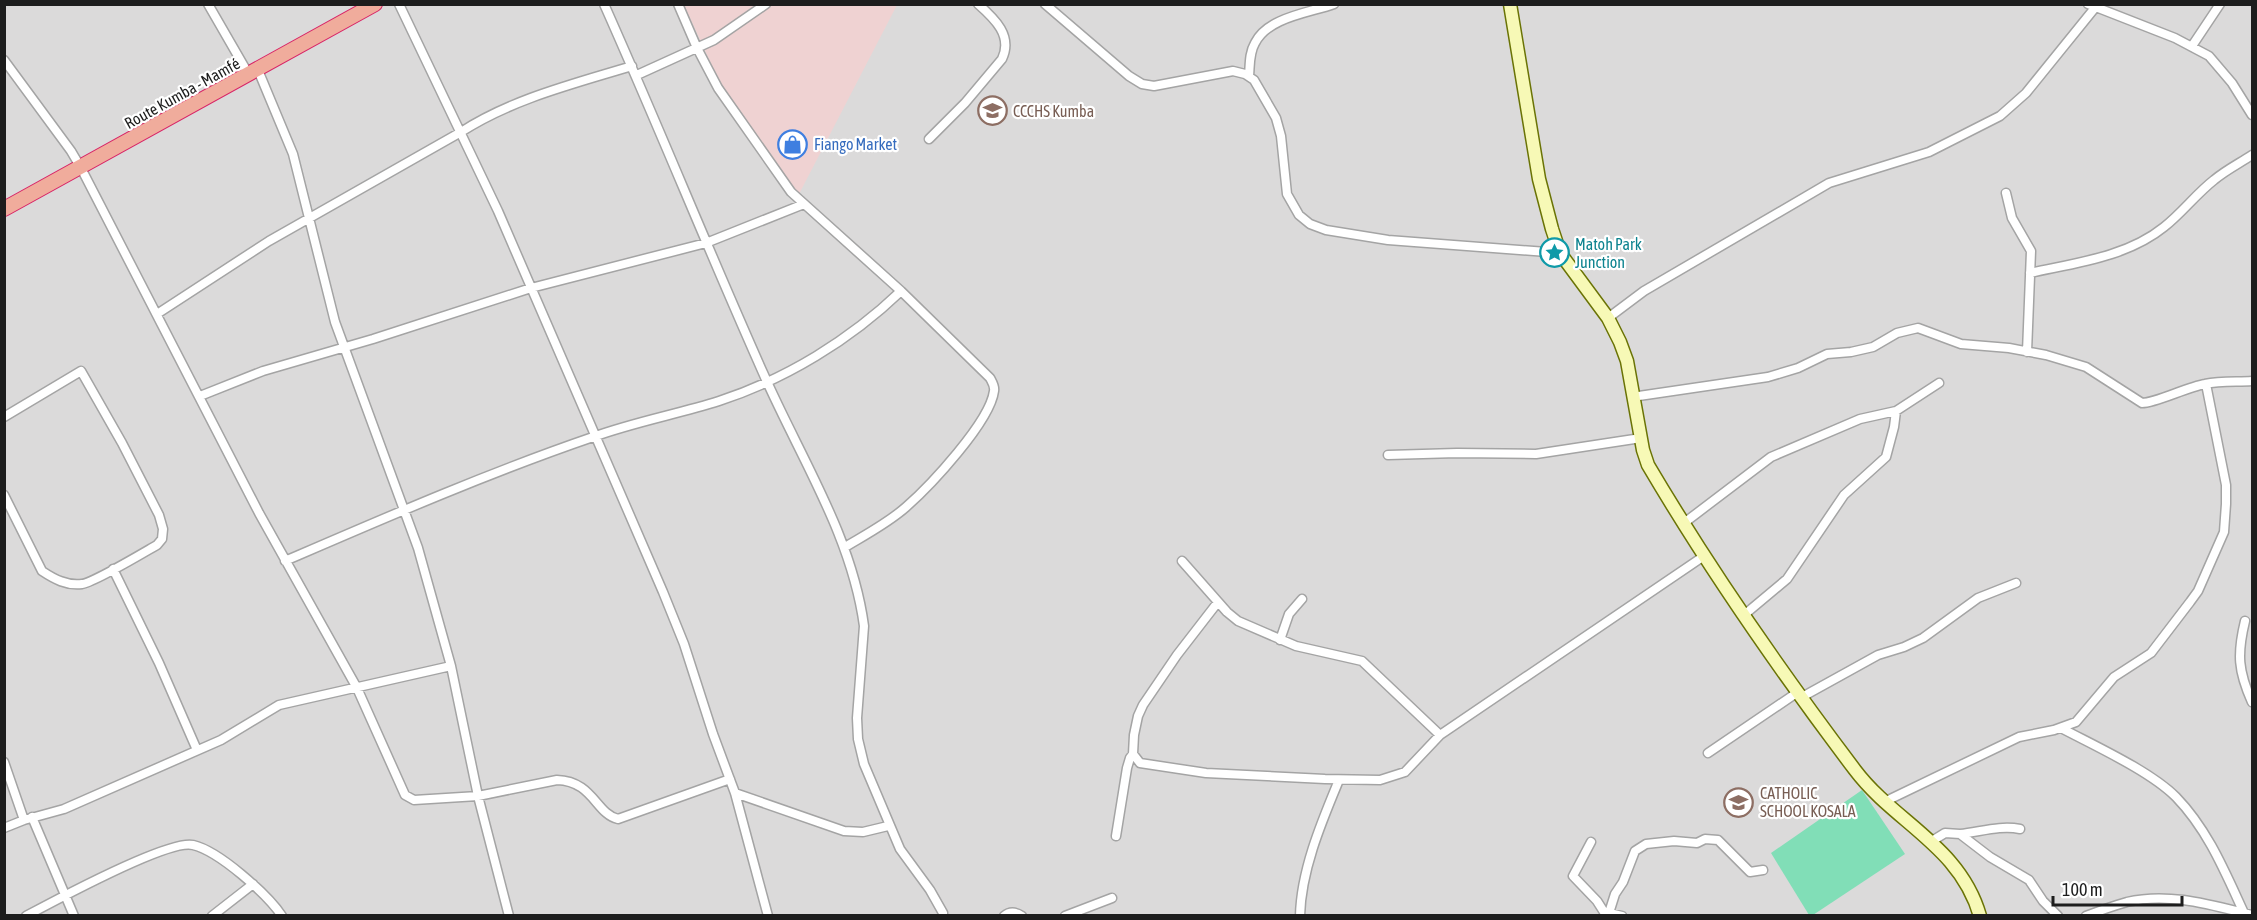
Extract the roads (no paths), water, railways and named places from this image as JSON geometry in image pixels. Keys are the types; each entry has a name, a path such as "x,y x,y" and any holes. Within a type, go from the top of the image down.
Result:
{"highway":[{"name":"Route Kumba - Mamfé","path":"4,209 375,4"}],"main road":[{"path":"1510,4 1539,179 1560,253 1608,318 1620,342 1627,361 1632,397 1648,465 1704,556 1744,615 1856,771 1884,802 1932,841 1950,859 1975,898 1980,915"}],"street":[{"path":"208,4 253,72 293,154 335,322 418,548 451,666 478,796 509,915"},
{"path":"399,4 498,211 684,644 735,793 768,915"},
{"path":"604,4 637,75 767,383 845,547 864,626 857,718 858,739 867,772 888,826 906,858 930,890 943,913"},
{"path":"678,4 718,88 791,192 901,291 990,378 994,390 985,413 972,434 926,488 906,507 845,547"},
{"path":"637,75 714,40 766,4"},
{"path":"929,139 965,104 1002,59 1006,50 1007,42 1002,30 978,4"},
{"path":"1045,4 1129,76 1142,84 1154,86 1233,71 1249,76 1276,118 1281,136 1287,194 1299,215 1310,224 1326,230 1388,240 1560,253"},
{"path":"1249,76 1250,54 1254,44 1267,29 1277,22 1334,4"},
{"path":"2192,46 2220,4"},
{"path":"1608,318 1644,291 1829,183 1929,152 2000,116 2026,93 2094,6 2192,46 2209,56 2232,83 2253,115"},
{"path":"4,60 81,168 108,225 157,314 285,561 357,688 405,795 414,800 478,796 557,780 570,781 588,793 612,818 618,819 730,779"},
{"path":"157,314 260,247 486,116 517,103 632,66"},
{"path":"2030,273 2086,261 2130,247 2163,227 2214,179 2253,155"},
{"path":"2006,193 2012,218 2031,251 2027,352"},
{"path":"200,396 263,371 531,288 706,243 804,204"},
{"path":"285,561 405,508 595,436 721,400 767,383 842,339 870,319 901,291"},
{"path":"1632,397 1768,377 1798,368 1827,354 1873,347 1897,333 1918,328 1961,344 2009,348 2046,355 2094,371 2142,403 2206,384 2253,381"},
{"path":"4,417 81,371 159,515 163,529 162,539 157,545 84,585 69,584 42,571 4,495"},
{"path":"1684,523 1771,457 1860,419 1896,411 1940,383"},
{"path":"1884,802 2019,737 2061,728 2076,722 2114,677 2151,653 2198,591 2223,532 2226,485 2206,384"},
{"path":"1744,615 1786,579 1844,495 1886,458 1892,439 1896,411"},
{"path":"1388,455 1536,454 1641,438"},
{"path":"1133,754 1140,763 1186,770 1339,780 1380,780 1405,772 1440,735 1704,556"},
{"path":"1182,561 1238,621 1280,640 1314,651 1362,661 1440,735"},
{"path":"113,569 159,663 197,750"},
{"path":"1708,753 1800,694 1878,655 1923,638 1978,597 2016,583"},
{"path":"1280,640 1289,614 1302,599"},
{"path":"1116,836 1127,768 1133,754 1138,716 1177,655 1218,602"},
{"path":"2245,621 2238,648 2240,669 2253,702"},
{"path":"4,828 64,809 221,740 279,705 451,666"},
{"path":"2061,728 2125,762 2175,796 2199,824 2248,914"},
{"path":"4,762 28,819 74,915"},
{"path":"1300,915 1302,893 1317,836 1339,780"},
{"path":"735,793 844,831 863,832 888,826"},
{"path":"1932,841 1945,833 1960,834 2011,827 2020,829"},
{"path":"1960,834 1990,857 2029,880 2043,901 2058,915"},
{"path":"1604,913 1623,882 1635,851 1646,844 1674,841 1697,843 1705,839 1718,840 1750,872 1763,870"},
{"path":"1591,842 1573,876 1597,901 1604,913"},
{"path":"26,915 156,853 179,845 192,845 207,851 253,884 282,915"},
{"path":"212,915 253,884"},
{"path":"1065,915 1112,898"},
{"path":"2086,915 2127,902 2172,898 2248,914"},
{"path":"1004,915 1008,913 1022,915"},
{"path":"1604,913 1622,915"}],"place":[{"name":"CCCHS Kumba","path":"992,111"},
{"name":"Fiango Market","path":"793,144"},
{"name":"Matoh Park Junction","path":"1554,253"},
{"name":"CATHOLIC SCHOOL KOSALA","path":"1739,802"}]}
